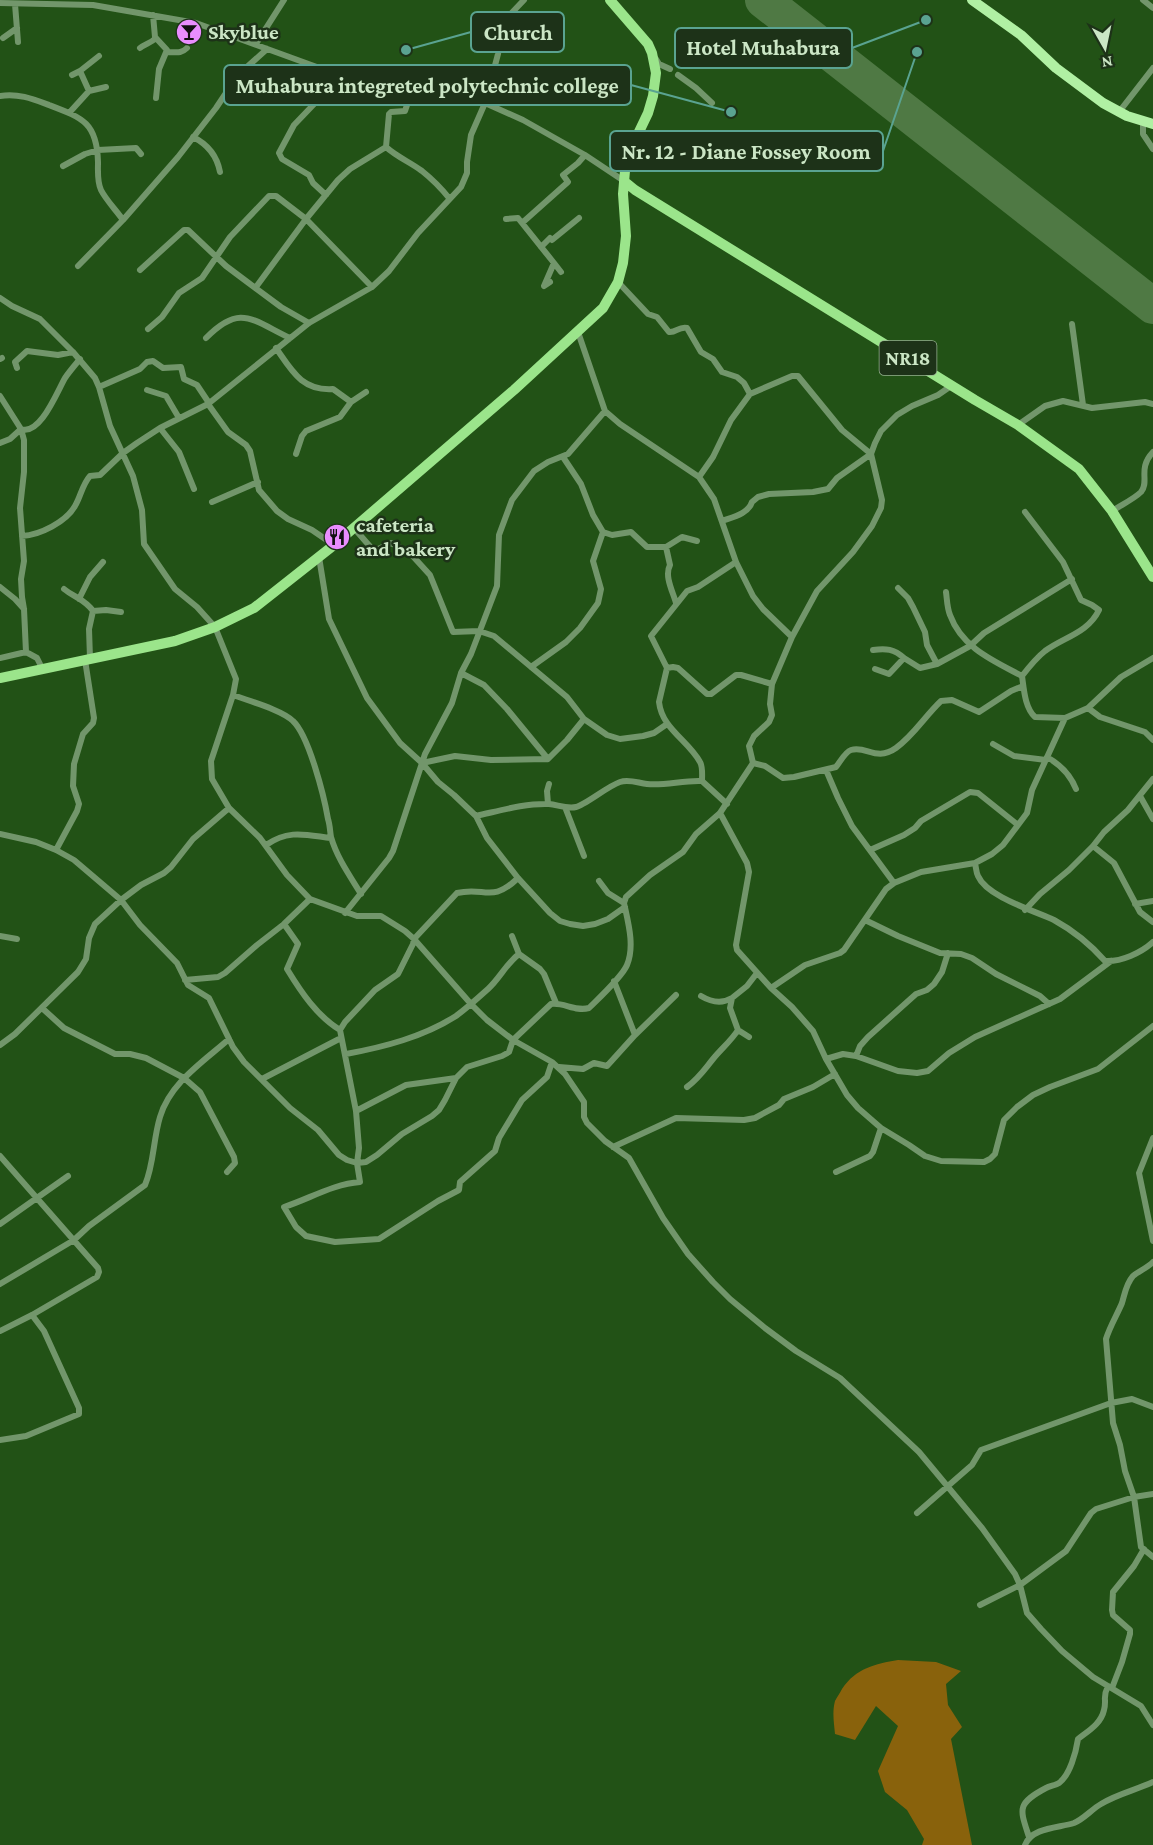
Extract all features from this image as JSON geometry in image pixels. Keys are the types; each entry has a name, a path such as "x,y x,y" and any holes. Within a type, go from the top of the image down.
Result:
{"highway":[{"path":"972,0 1021,35 1056,68 1103,103 1148,123"}],"main road":[{"path":"0,678 175,641 215,627 254,609 334,545 514,390 603,308 618,282 623,263 626,236 623,194 626,159 648,113 656,73 652,53 641,35 610,0"},
{"name":"NR18","path":"624,181 635,190 1018,425 1079,469 1112,511 1153,576"}],"street":[{"path":"256,44 284,0"},
{"path":"22,536 49,529 75,506 90,476 100,475 123,453 160,428 209,403 309,322 372,287 389,271 418,233 461,187 467,172 466,162 471,135 485,103 498,54 502,23 524,0"},
{"path":"1143,0 1153,8"},
{"path":"13,2 18,42"},
{"path":"0,3 93,5 196,23 358,82 411,93 485,103 523,120 585,155 624,181"},
{"path":"153,15 154,34 168,51 178,53 187,48"},
{"path":"3,38 17,28"},
{"path":"140,48 156,38"},
{"path":"78,266 123,220 193,137 238,75 267,50"},
{"path":"156,98 159,69 168,51"},
{"path":"652,53 659,64 670,69"},
{"path":"72,75 99,56"},
{"path":"1119,112 1153,68"},
{"path":"318,69 312,85 316,102 294,125 279,153 282,159 309,175 313,183 326,195"},
{"path":"80,71 89,91"},
{"path":"678,75 711,103"},
{"path":"69,113 89,91 106,87"},
{"path":"386,147 389,114 405,111 411,93"},
{"path":"0,96 11,94 21,96 79,117 87,124 98,150 101,190 123,220"},
{"path":"1148,123 1143,134 1153,149"},
{"path":"193,137 205,143 218,163 220,172"},
{"path":"386,147 396,156 421,170 449,198"},
{"path":"256,287 338,180 350,169 386,147"},
{"path":"63,166 84,154 98,150 136,148 141,154"},
{"path":"522,223 568,182 562,175 585,155"},
{"path":"148,329 162,317 179,293 202,278 230,237 269,196 276,196 306,219 372,287"},
{"path":"507,219 518,218 561,272"},
{"path":"541,247 579,218"},
{"path":"140,270 184,230 188,230 217,257 281,307 309,322"},
{"path":"550,282 544,286 554,263"},
{"path":"618,282 648,315 657,317 669,332 672,333 682,327 687,328 701,352 713,359 722,372 737,377 744,383 750,394"},
{"path":"0,298 40,319 80,359 95,378 110,426 133,476 140,499 144,544 174,589 215,627 236,679 236,686 212,761 212,779 228,808 266,845 287,875 310,899 357,916 381,916 405,931 487,1020 513,1040 558,1067 584,1102 584,1116 587,1123 605,1141 629,1158 663,1218 688,1254 713,1282 730,1299 795,1351 840,1378 919,1452 982,1528 1015,1575 1028,1613 1041,1629 1062,1651 1093,1677 1141,1706 1153,1725"},
{"path":"206,338 230,319 244,316 290,338"},
{"path":"1072,324 1083,405"},
{"path":"578,332 604,411 699,477 714,500 736,561 753,596 792,637"},
{"path":"276,348 292,372 302,382 323,389 333,389 351,402"},
{"path":"17,368 15,362 27,351 58,355 73,352"},
{"path":"21,429 25,431 33,429 65,378 80,359"},
{"path":"99,387 140,369 147,362 153,362 164,368 181,367 184,380 197,385 228,432 246,445 250,451 259,490 277,511 334,545"},
{"path":"0,834 56,849 74,860 121,900 140,925 177,963 190,988 209,998 233,1047 244,1062 290,1108 318,1130 339,1155 357,1162 366,1162 402,1134 439,1110 456,1078 467,1067 509,1052 513,1040 551,1005 556,1003 576,1009 589,1008 627,966 629,929 626,897 650,875 682,852 696,834 727,804 753,763 749,746 754,736 769,722 772,715 770,704 772,684 792,637 817,591 866,535 881,508 882,500 871,454 842,430 798,376 792,376 750,394 730,420 713,457 699,477"},
{"path":"722,521 741,514 750,507 752,502 764,495 828,489 837,478 871,454 881,431 897,415 938,395 952,385"},
{"path":"147,390 166,396 179,418"},
{"path":"296,454 306,431 340,417 351,402 366,392"},
{"path":"0,396 21,429 25,448 20,508 24,561 21,579 26,652"},
{"path":"1018,425 1055,402 1063,401 1092,408 1145,402 1153,404"},
{"path":"345,913 393,851 425,754 452,702 461,673 497,586 499,535 512,500 534,471 568,454 604,411"},
{"path":"160,428 179,452 194,489"},
{"path":"0,443 10,439 21,429"},
{"path":"1112,511 1140,492 1144,484 1144,467 1153,452"},
{"path":"563,457 581,484 593,515 603,532 612,535 631,532 647,548 666,547 682,537 697,541"},
{"path":"212,502 258,482"},
{"path":"1025,512 1063,562 1081,600 1099,610 1094,620 1079,632 1046,651 1022,676 1031,713 1035,717 1065,718 1088,708 1121,677 1153,658"},
{"path":"353,527 374,551 391,543 409,552 430,575 453,632 479,631 494,636 567,697 584,720 607,735 620,739 654,733 667,724"},
{"path":"531,667 566,642 580,628 598,603 601,589 594,561 603,532"},
{"path":"666,547 670,565 667,570 668,576 676,603"},
{"path":"319,557 329,619 367,698 389,730 438,782 476,816 487,838 518,878 550,913 560,921 570,924 583,926 595,924 608,919 625,905"},
{"path":"727,804 702,781 701,762 667,724 659,702 667,668 651,636 687,591 698,587 736,561"},
{"path":"79,598 90,577 103,562"},
{"path":"873,650 883,648 894,650 920,668 937,664 970,646 984,633 1072,579"},
{"path":"0,587 24,609"},
{"path":"898,588 902,590 913,607 925,632 927,645 937,664"},
{"path":"56,849 77,811 79,804 72,786 74,764 83,734 93,723 94,718 87,659 89,628 93,611 89,604 79,598 74,598 64,589"},
{"path":"946,592 949,614 970,646 987,658 1022,676"},
{"path":"93,611 122,612"},
{"path":"0,658 26,652 36,658 42,668"},
{"path":"875,669 889,674 904,658"},
{"path":"667,668 678,668 707,694 711,694 736,675 772,684"},
{"path":"461,673 484,685 548,759"},
{"path":"753,763 765,766 783,778 826,770 836,767 851,750 880,754 895,748 941,701 952,700 980,712 1011,691 1023,686"},
{"path":"233,695 280,713 292,720 300,731 308,746 328,817 331,838 341,862 361,894"},
{"path":"1088,708 1100,717 1145,732 1153,740"},
{"path":"771,988 805,965 840,953 886,889 894,883 921,873 975,862 992,854 1002,845 1028,813 1032,790 1065,718"},
{"path":"422,763 455,756 491,760 548,759 584,720"},
{"path":"993,744 1014,756 1046,759 1058,763 1072,778 1076,789"},
{"path":"826,770 852,826 894,883"},
{"path":"1025,910 1094,846 1153,779"},
{"path":"476,816 548,804 579,807 620,782 628,780 647,784 702,781"},
{"path":"548,804 549,784"},
{"path":"870,850 904,835 921,821 970,792 978,793 1018,825"},
{"path":"1140,796 1153,819"},
{"path":"565,807 584,856"},
{"path":"0,1045 15,1034 78,972 86,959 94,924 141,885 171,867 193,839 228,808"},
{"path":"720,813 747,863 749,872 737,950 813,1031 826,1059 858,1108 881,1128 925,1156 952,1162 984,1162 990,1159 995,1154 1004,1120 1017,1107 1033,1095 1050,1087 1098,1069 1153,1026"},
{"path":"266,845 275,839 292,834 331,838"},
{"path":"1094,846 1114,862 1140,912 1153,922"},
{"path":"975,862 977,875 981,882 1025,910 1053,920 1087,941 1105,961 1138,953 1153,942"},
{"path":"518,878 509,887 498,892 457,893 414,939 398,974 375,990 345,1022 340,1030 356,1111 359,1148 357,1162 360,1182 344,1183 284,1207 296,1227 306,1236 335,1242 379,1239 459,1190 460,1182 495,1151 499,1138 522,1100 547,1077 552,1062"},
{"path":"599,882 608,893 625,905"},
{"path":"185,980 218,977 225,973 310,899"},
{"path":"1135,904 1153,901"},
{"path":"865,920 940,953 961,954 972,958 996,974 1040,996 1049,1004"},
{"path":"284,924 298,944 286,969 299,989 328,1023 340,1030"},
{"path":"0,936 17,939"},
{"path":"512,936 519,954 544,974 556,1003"},
{"path":"856,1056 860,1046 868,1037 916,994 927,990 934,984 942,972 948,953"},
{"path":"346,1054 379,1048 437,1027 471,1004 496,981 502,971 519,954"},
{"path":"826,1059 843,1054 856,1056 898,1071 917,1073 928,1071 949,1053 975,1037 1060,999 1111,961"},
{"path":"701,996 709,1001 721,1002 732,998 747,986 757,973"},
{"path":"614,981 635,1035"},
{"path":"558,1067 584,1069 594,1063 607,1066 676,995"},
{"path":"732,998 730,1008 738,1030 749,1037"},
{"path":"42,1008 64,1028 115,1054 130,1054 146,1058 184,1078 200,1092 234,1157 235,1163 227,1172"},
{"path":"687,1088 700,1077 713,1058 728,1044 738,1030"},
{"path":"262,1079 341,1038"},
{"path":"0,1284 74,1240 89,1226 145,1185 149,1176 159,1118 170,1094 184,1078 229,1039"},
{"path":"613,1147 676,1118 744,1120 756,1118 779,1105 784,1099 813,1088 835,1074"},
{"path":"356,1111 406,1086 456,1078"},
{"path":"836,1172 870,1156 881,1128"},
{"path":"1153,1138 1139,1173 1153,1241"},
{"path":"0,1331 97,1277 99,1272 74,1240 1,1160"},
{"path":"0,1224 68,1176"},
{"path":"1153,1262 1129,1282 1106,1339 1113,1423 1134,1497 1141,1547 1153,1557"},
{"path":"0,1440 26,1436 79,1414 79,1408 44,1331 32,1315"},
{"path":"917,1513 972,1465 981,1450 1111,1403 1132,1399 1153,1407"},
{"path":"980,1605 1020,1585 1066,1551 1096,1509 1134,1497 1153,1494"},
{"path":"1029,1837 1021,1813 1024,1803 1045,1789 1061,1782 1076,1753 1078,1739 1100,1722 1105,1708 1104,1694 1110,1687 1130,1634 1130,1630 1113,1615 1113,1592 1134,1566 1144,1549"},
{"path":"1025,1845 1029,1837 1059,1825 1075,1823 1101,1804 1153,1782"}],"shaded area":[{"path":"898,1660 936,1662 961,1671 946,1684 948,1705 962,1727 951,1739 972,1845 922,1845 924,1839 907,1810 885,1792 878,1771 898,1726 876,1706 855,1740 835,1734 833,1713 835,1701 847,1682 867,1668"}],"runway":[{"path":"763,0 1153,306"}],"place":[{"name":"Hotel Muhabura","path":"926,20"},
{"name":"Skyblue","path":"189,32"},
{"name":"Church","path":"406,50"},
{"name":"Nr. 12 - Diane Fossey Room","path":"917,52"},
{"name":"Muhabura integreted polytechnic college","path":"731,112"},
{"name":"cafeteria and bakery","path":"337,537"}]}
